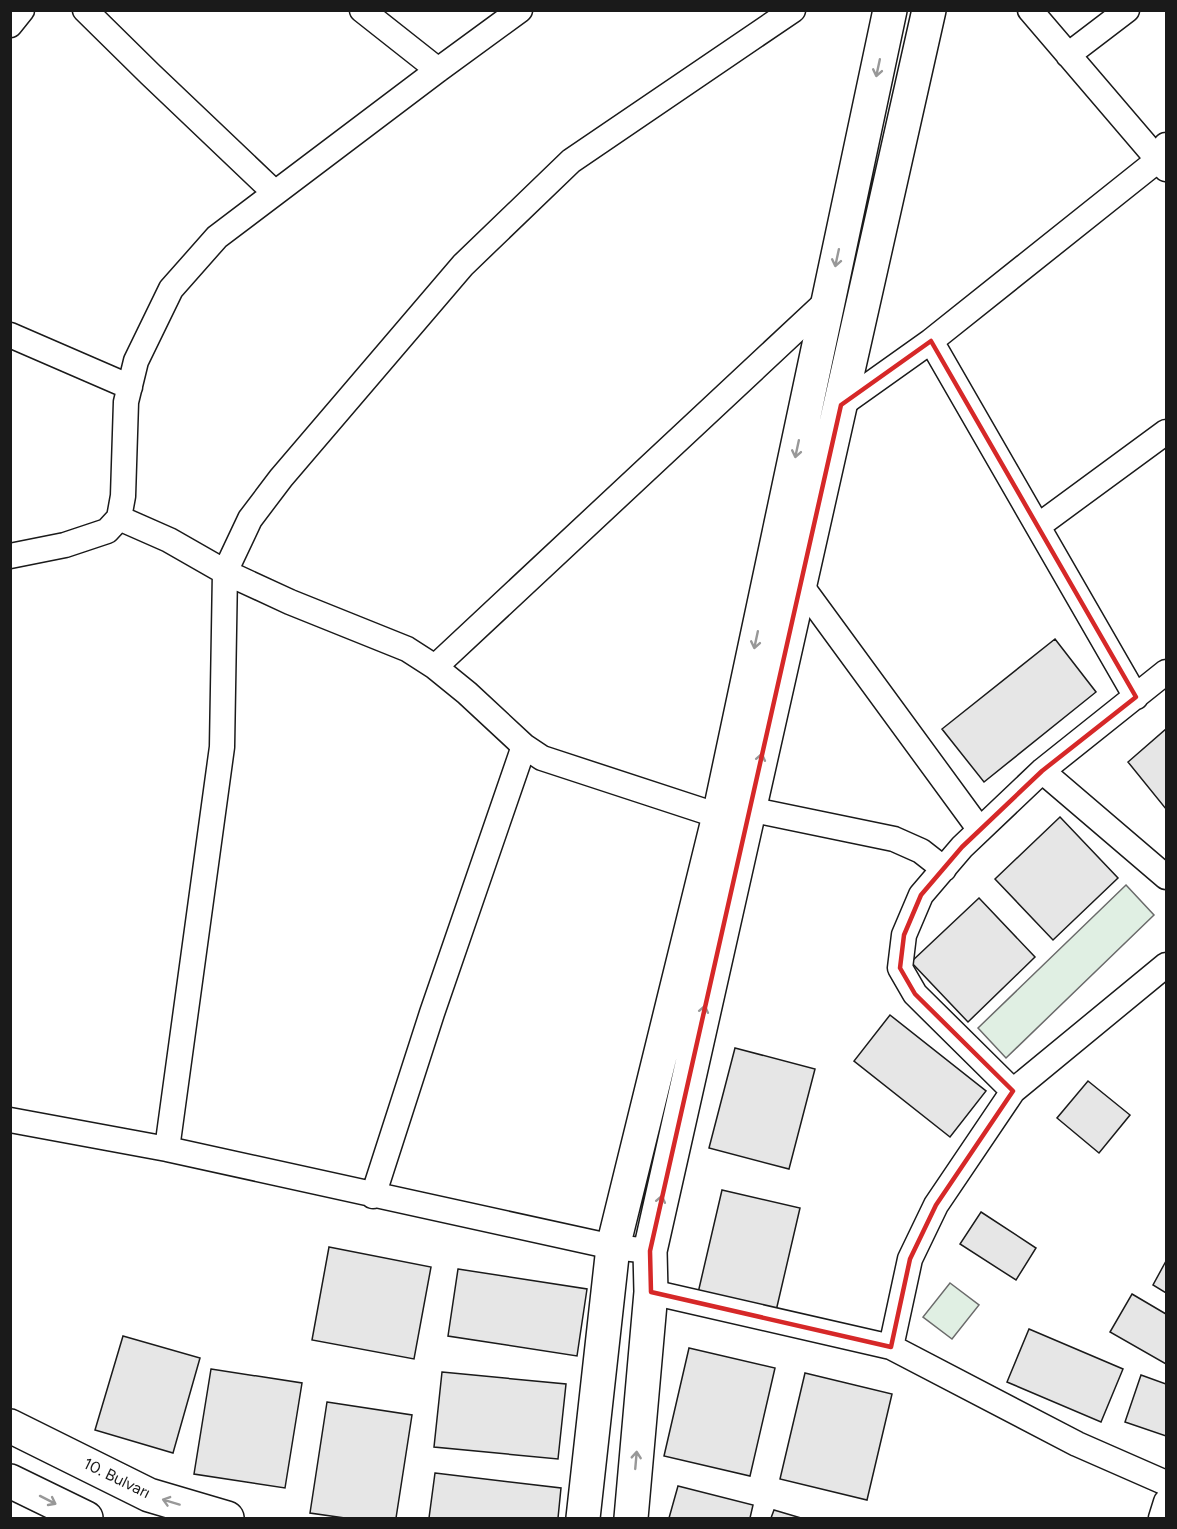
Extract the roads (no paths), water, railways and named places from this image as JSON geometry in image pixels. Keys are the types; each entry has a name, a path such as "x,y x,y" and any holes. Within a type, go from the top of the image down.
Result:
{"main road":[{"path":"632,1518 651,1292 650,1251 829,299 890,10"},
{"path":"583,1518 613,1247 800,584 929,10"},
{"name":"10. Bulvarı","path":"10,1426 149,1495 228,1518"},
{"path":"10,1481 86,1518"}],"street":[{"path":"10,25 22,10"},
{"path":"86,10 275,193"},
{"path":"362,10 438,70"},
{"path":"10,556 65,545 107,531 119,518 123,496 126,402 136,361 171,289 217,237 520,10"},
{"path":"167,1149 222,747 225,572 250,519 281,478 463,265 571,161 794,10"},
{"path":"841,405 931,341 1164,158 1068,55 1030,10"},
{"path":"1068,55 1127,10"},
{"path":"435,667 829,299"},
{"path":"10,334 130,387"},
{"path":"931,341 1136,697"},
{"path":"1038,526 1167,432"},
{"path":"119,518 169,540 225,572 290,602 407,649 435,667 524,746 542,758 734,812 894,839 921,851 944,869"},
{"path":"800,584 980,830"},
{"path":"1013,1090 915,994 900,968 904,935 921,895 980,830 1042,771 1167,672"},
{"path":"373,1196 436,1002 524,746"},
{"path":"1042,771 1167,877"},
{"path":"891,1347 909,1259 936,1205 1013,1090 1167,965"},
{"path":"10,1120 167,1149 613,1247 650,1251"},
{"path":"651,1292 891,1347 1077,1444 1167,1483"},
{"path":"1161,1518 1167,1502"}]}
